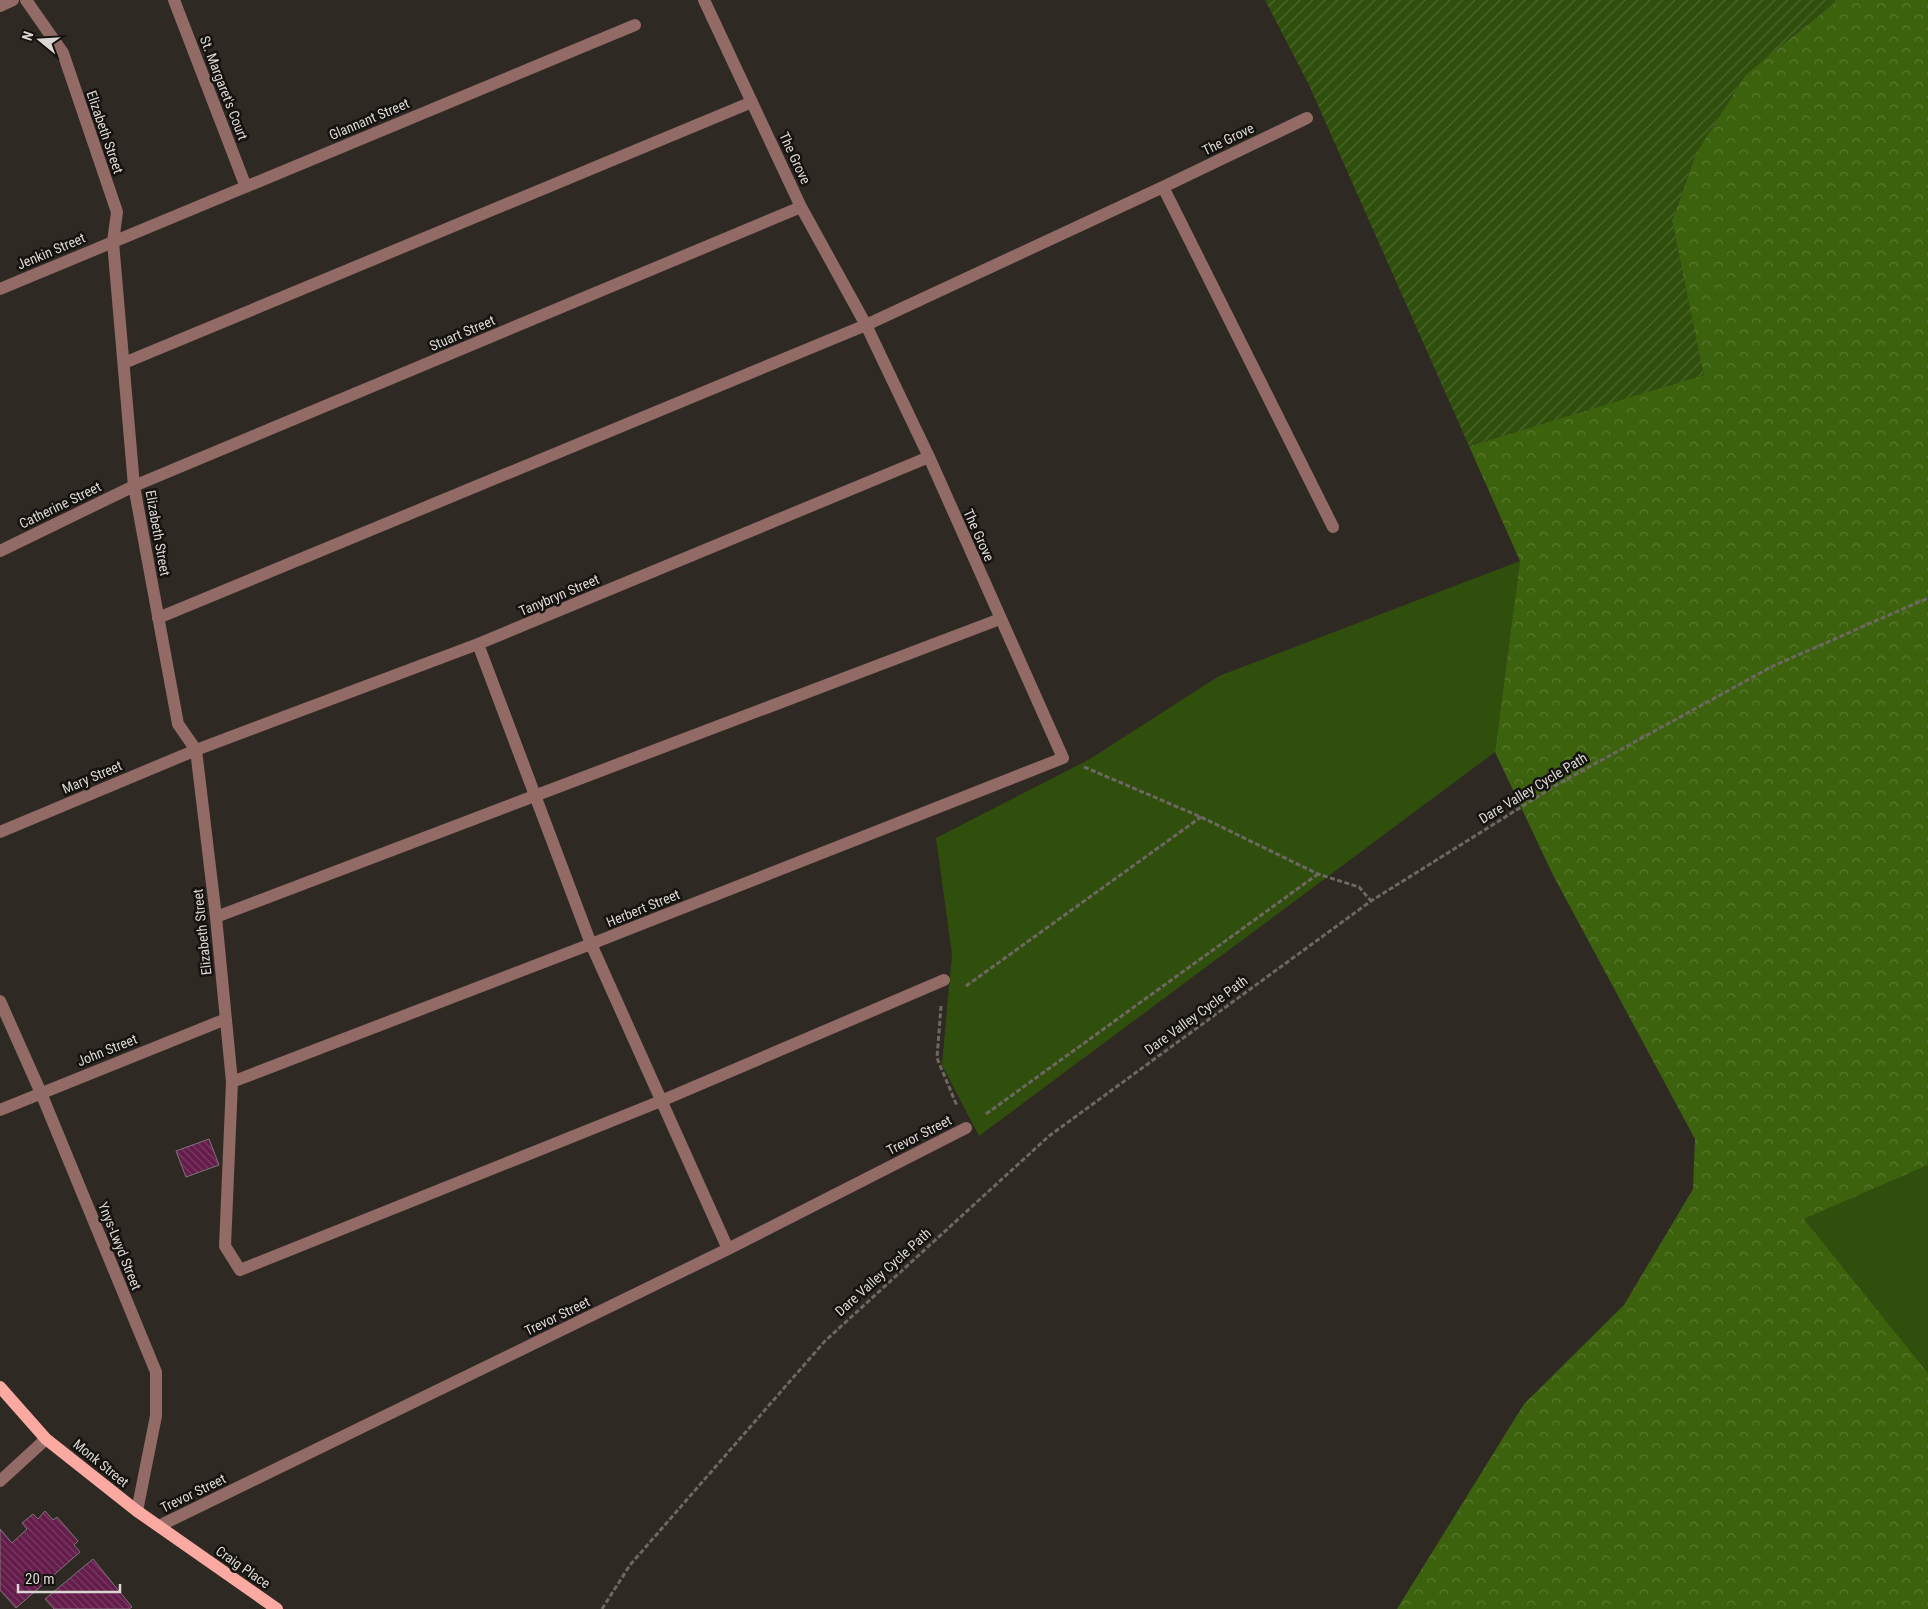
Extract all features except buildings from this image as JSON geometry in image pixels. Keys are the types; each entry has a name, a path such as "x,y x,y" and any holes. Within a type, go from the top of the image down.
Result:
{"main road":[{"name":"Monk Street","path":"0,1387 46,1439 137,1511 193,1550"},
{"name":"Craig Place","path":"193,1550 277,1609"}],"street":[{"path":"0,6 13,0"},
{"name":"Elizabeth Street","path":"26,0 63,53 117,212 113,242 134,486 178,724 196,750 216,917 232,1082 225,1246 240,1270 661,1101"},
{"name":"St. Margaret's Court","path":"174,0 246,186"},
{"name":"The Grove","path":"704,0 801,208 866,325 929,457 1063,758"},
{"name":"Glannant Street","path":"113,242 635,25"},
{"path":"124,363 752,102"},
{"name":"The Grove","path":"866,325 1307,118"},
{"path":"1163,187 1333,527"},
{"name":"Stuart Street","path":"134,486 801,208"},
{"name":"Jenkin Street","path":"0,289 113,242"},
{"path":"158,618 866,325"},
{"name":"Tanybryn Street","path":"196,750 478,644 929,457"},
{"name":"Catherine Street","path":"0,551 134,486"},
{"path":"216,917 1000,618"},
{"path":"478,644 591,944 728,1249"},
{"name":"Mary Street","path":"0,832 196,750"},
{"name":"Herbert Street","path":"232,1082 591,944 1063,758"},
{"path":"661,1101 944,980"},
{"name":"Ynys-Lwyd Street","path":"0,1001 41,1093 156,1372 156,1416 137,1511"},
{"name":"John Street","path":"0,1110 226,1019"},
{"name":"Trevor Street","path":"159,1526 728,1249 966,1128"},
{"path":"0,1480 46,1439"}],"path":[{"name":"Dare Valley Cycle Path","path":"602,1609 630,1566 825,1341 1049,1136 1372,901 1558,784 1773,666 1928,598"},
{"path":"1063,758 1201,817 1318,874 1359,887 1372,901"},
{"path":"942,999 960,990 1201,817"},
{"path":"944,980 937,1058 966,1128 1318,874"}],"green space":[{"path":"1265,0 1838,0 1746,74 1696,153 1672,221 1704,375 1469,446 1309,85"},
{"path":"1838,0 1928,0 1928,1165 1804,1219 1928,1373 1928,1609 1397,1609 1524,1404 1624,1305 1693,1189 1695,1139 1553,875 1495,752 1520,561 1469,446 1703,375 1672,221 1696,153 1746,74"},
{"path":"1520,561 1495,752 979,1136 942,1065 952,954 936,838 1090,759 1219,676"},
{"path":"1928,1165 1928,1373 1804,1219"}]}
